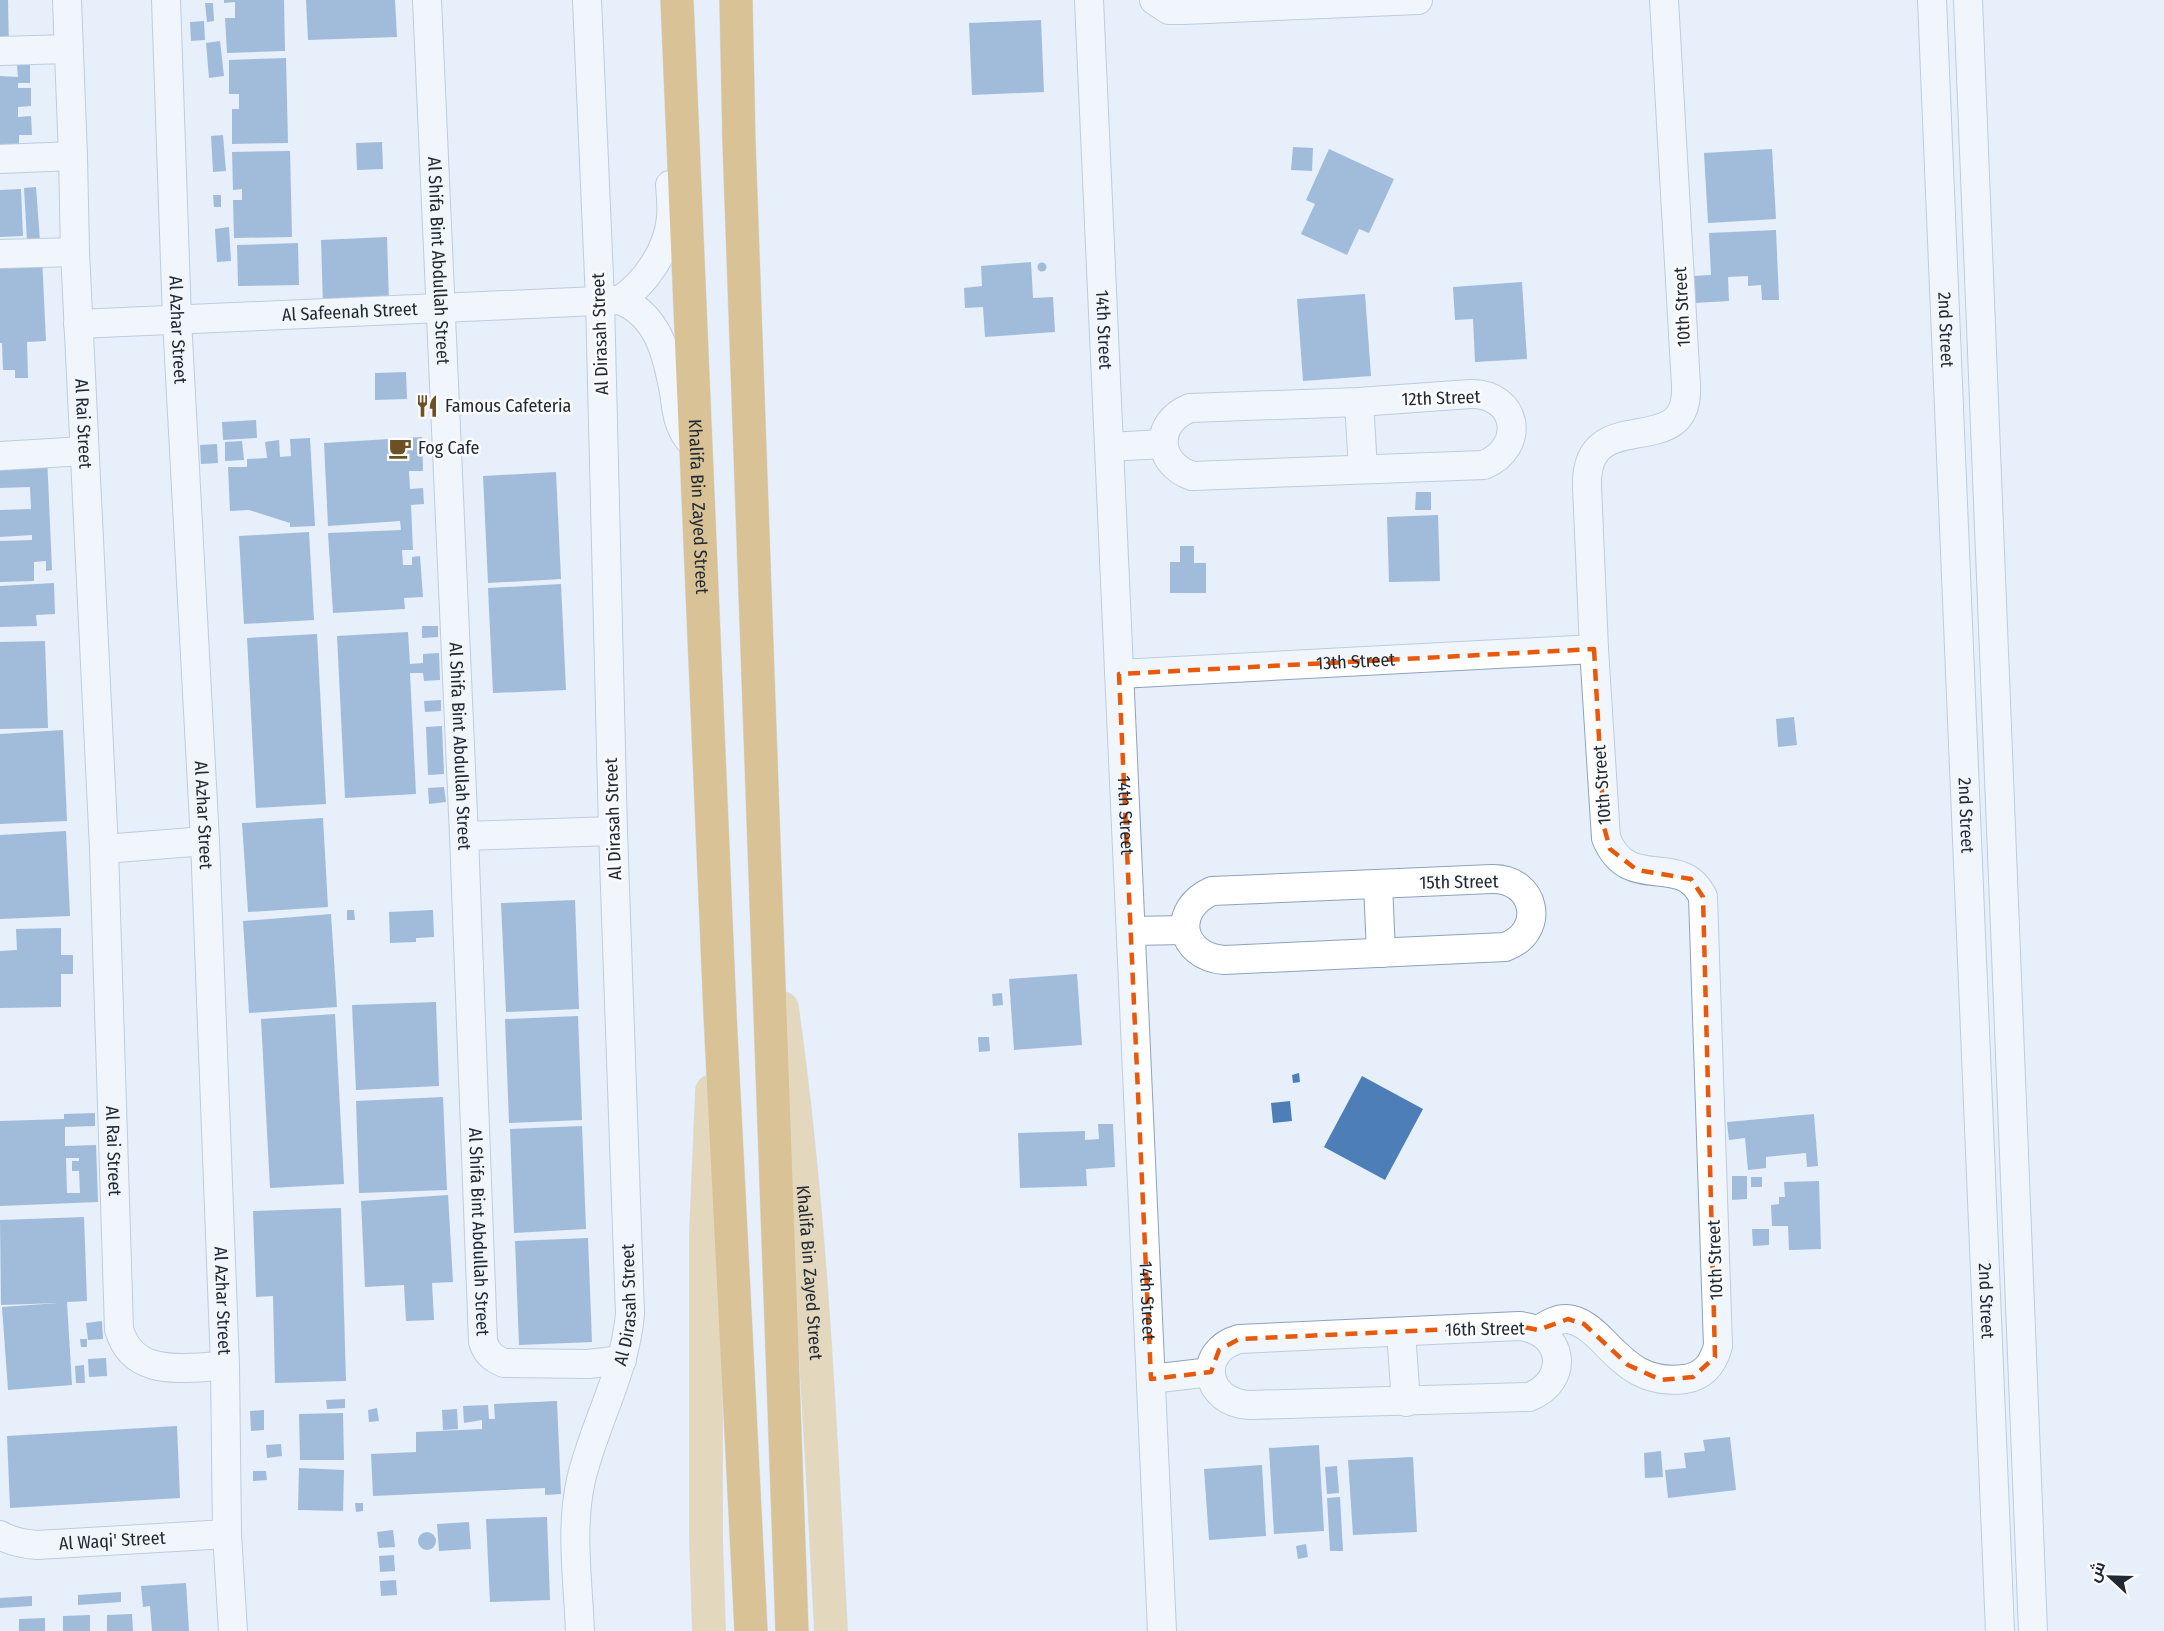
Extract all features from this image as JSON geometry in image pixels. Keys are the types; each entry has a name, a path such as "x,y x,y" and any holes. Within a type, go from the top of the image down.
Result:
{"highway":[{"name":"Khalifa Bin Zayed Street","path":"677,0 720,1014 751,1631"},
{"name":"Khalifa Bin Zayed Street","path":"736,0 792,1631"}],"main road":[{"name":"Khalifa Bin Zayed Street","path":"766,916 790,1064 798,1138 820,1412 831,1631"},
{"name":"Khalifa Bin Zayed Street","path":"709,1631 706,1539 706,1232 710,1128 720,1014"}],"street":[{"name":"Al Rai Street","path":"66,0 78,324 104,849 119,1329 131,1353 149,1364 171,1367 225,1366"},
{"name":"Al Azhar Street","path":"166,0 177,320 205,841 225,1366 227,1534 233,1631"},
{"name":"Al Shifa Bint Abdullah Street","path":"427,0 464,836 483,1342 486,1352 494,1359 504,1363 588,1364 622,1360"},
{"name":"Al Dirasah Street","path":"580,1631 575,1534 578,1496 587,1458 622,1360 628,1334 630,1304 613,831 610,300 587,0"},
{"name":"14th Street","path":"1089,0 1162,1631"},
{"path":"1154,0 1169,10 1341,1 1418,0"},
{"name":"10th Street","path":"1538,1330 1556,1320 1568,1318 1584,1324 1628,1365 1645,1376 1661,1380 1693,1377 1702,1373 1710,1366 1718,1346 1703,897 1691,879 1681,874 1637,870 1626,866 1610,849 1606,838 1594,649 1587,477 1591,460 1602,445 1617,436 1666,427 1678,417 1685,402 1664,0"},
{"name":"2nd Street","path":"1932,0 2000,1631"},
{"name":"2nd Street","path":"1968,0 2033,1631"},
{"path":"0,51 68,49"},
{"path":"610,300 632,292 643,281 664,242 671,217 670,163 675,150 683,143"},
{"path":"0,159 73,156"},
{"path":"0,254 75,252"},
{"path":"610,300 639,310 656,329 669,368 678,419 687,438 696,447"},
{"name":"Al Safeenah Street","path":"78,324 610,300"},
{"name":"12th Street","path":"1482,394 1501,403 1508,412 1512,434 1503,454 1484,465 1192,476 1173,466 1167,458 1163,444 1172,418 1190,408 1359,402 1482,394"},
{"path":"1359,402 1363,469"},
{"path":"1109,447 1163,444"},
{"path":"0,456 84,451"},
{"name":"13th Street","path":"1119,674 1594,649"},
{"path":"464,836 613,831"},
{"path":"104,849 205,841"},
{"name":"15th Street","path":"1501,879 1510,882 1525,893 1532,912 1527,930 1514,944 1504,947 1211,959 1199,953 1190,944 1185,930 1186,918 1191,906 1200,896 1212,891 1378,884 1501,879"},
{"path":"1378,884 1381,953"},
{"path":"1131,932 1185,930"},
{"name":"16th Street","path":"1519,1326 1538,1330 1552,1343 1557,1362 1552,1380 1538,1393 1519,1397 1238,1405 1227,1401 1219,1393 1213,1383 1211,1372 1213,1360 1219,1350 1228,1342 1239,1339 1519,1326"},
{"path":"1401,1332 1406,1402"},
{"path":"1151,1379 1211,1372"},
{"name":"Al Waqi' Street","path":"0,1535 24,1545 37,1545 227,1534"}],"highlighted area":[{"path":"1594,649 1604,827 1610,849 1637,870 1691,879 1703,897 1715,1357 1693,1377 1661,1380 1628,1365 1584,1324 1568,1319 1538,1330 1519,1326 1239,1339 1219,1350 1211,1372 1151,1379 1119,674"}],"building":[{"path":"0,0 8,0 9,51 0,51"},
{"path":"224,0 284,0 285,51 227,53 225,18 235,18 235,2 224,3"},
{"path":"306,0 395,0 397,37 308,40"},
{"path":"205,3 213,3 214,21 207,22"},
{"path":"1041,20 1044,92 972,95 969,23"},
{"path":"204,21 205,40 191,41 190,22"},
{"path":"220,41 224,76 209,78 206,43"},
{"path":"286,58 288,143 232,144 232,109 239,109 239,94 229,94 229,60"},
{"path":"17,65 30,65 30,83 18,83 18,88 31,88 31,106 18,107 18,117 31,116 32,135 19,135 19,154 0,154 0,76 18,77"},
{"path":"223,135 226,171 213,172 211,136"},
{"path":"382,142 383,169 357,170 356,143"},
{"path":"1293,147 1313,148 1312,171 1291,170"},
{"path":"1329,149 1394,179 1369,233 1359,229 1347,255 1301,234 1315,204 1306,200"},
{"path":"1772,149 1776,219 1708,223 1704,153"},
{"path":"290,151 292,237 234,238 233,200 242,200 242,189 233,190 232,152"},
{"path":"36,187 40,241 27,241 24,188"},
{"path":"21,189 23,236 0,237 0,190"},
{"path":"213,195 221,195 221,207 214,207"},
{"path":"229,227 231,261 217,262 215,229"},
{"path":"1776,230 1779,300 1762,300 1761,285 1748,286 1748,276 1728,277 1729,301 1695,303 1693,276 1711,275 1709,233"},
{"path":"387,237 389,302 323,305 321,240"},
{"path":"298,243 299,285 238,286 237,245"},
{"path":"42,257 46,341 27,342 28,378 15,378 15,370 3,370 2,343 0,343 0,259"},
{"path":"1031,262 1033,298 1053,297 1055,332 985,337 983,307 965,308 964,288 982,286 981,266"},
{"path":"1042,263 1046,267 1042,271 1038,267"},
{"path":"1522,282 1527,359 1475,362 1473,319 1455,320 1453,287"},
{"path":"1365,294 1371,376 1303,381 1297,299"},
{"path":"406,372 407,399 375,400 375,373"},
{"path":"256,420 257,438 223,440 222,422"},
{"path":"422,437 423,471 409,471 410,489 423,488 424,504 411,505 413,550 402,550 403,565 412,565 412,557 420,556 423,597 404,598 405,609 333,613 328,533 401,530 400,521 328,526 324,443"},
{"path":"310,438 315,526 290,527 290,523 249,510 230,511 228,467 247,467 247,459 267,458 265,442 279,440 280,457 291,456 290,439"},
{"path":"242,441 244,460 225,461 225,442"},
{"path":"217,444 218,463 201,464 200,445"},
{"path":"47,455 52,570 46,571 46,561 34,562 34,581 0,582 0,541 32,540 32,535 0,537 0,510 31,509 30,487 0,488 0,458"},
{"path":"556,472 561,579 488,583 483,476"},
{"path":"1416,492 1431,492 1431,510 1415,510"},
{"path":"1438,515 1440,581 1389,582 1387,517"},
{"path":"309,532 314,620 244,624 239,536"},
{"path":"1180,546 1194,546 1194,563 1206,563 1206,593 1170,593 1170,562 1180,562"},
{"path":"54,583 55,614 36,615 37,626 0,627 0,586"},
{"path":"561,584 566,690 493,693 488,588"},
{"path":"422,626 438,626 438,637 422,638"},
{"path":"408,632 410,664 423,663 423,654 439,653 440,680 424,681 423,673 410,673 416,794 345,798 337,636"},
{"path":"317,634 326,804 256,808 247,638"},
{"path":"45,641 48,728 0,729 0,642"},
{"path":"441,700 441,711 425,712 424,701"},
{"path":"1794,717 1797,745 1778,747 1776,719"},
{"path":"442,726 444,774 428,775 426,727"},
{"path":"63,730 67,821 0,824 0,734"},
{"path":"444,787 446,802 429,804 428,788"},
{"path":"323,818 328,907 248,912 242,823"},
{"path":"66,831 70,916 0,919 0,835"},
{"path":"575,900 579,1009 506,1012 501,903"},
{"path":"347,910 354,910 355,920 347,920"},
{"path":"433,910 434,937 416,938 416,942 390,943 389,912"},
{"path":"331,914 337,1007 249,1013 243,921"},
{"path":"61,928 61,955 73,955 73,974 61,974 61,1007 0,1008 0,951 17,950 16,929"},
{"path":"1077,974 1082,1045 1014,1050 1009,979"},
{"path":"1002,993 1003,1005 993,1006 992,994"},
{"path":"436,1002 439,1086 356,1090 352,1005"},
{"path":"335,1014 344,1184 270,1188 261,1019"},
{"path":"578,1016 582,1120 509,1123 505,1019"},
{"path":"978,1037 989,1037 990,1051 979,1052"},
{"path":"1299,1073 1300,1082 1293,1083 1292,1075"},
{"path":"1362,1076 1423,1109 1385,1180 1324,1147"},
{"path":"443,1097 447,1190 359,1193 356,1101"},
{"path":"1290,1101 1292,1121 1273,1123 1271,1103"},
{"path":"95,1113 95,1126 65,1127 65,1146 96,1145 98,1202 0,1206 0,1121 64,1119 64,1114","holes":["66,1158 79,1158 79,1161 72,1161 72,1171 79,1171 80,1193 67,1193"]},
{"path":"1814,1114 1818,1166 1807,1167 1806,1153 1766,1157 1766,1168 1748,1170 1745,1138 1729,1140 1727,1122"},
{"path":"1098,1124 1113,1124 1115,1167 1086,1169 1087,1186 1020,1188 1018,1133 1085,1131 1085,1140 1099,1139"},
{"path":"582,1126 586,1229 514,1233 510,1129"},
{"path":"1732,1176 1747,1176 1747,1199 1732,1200"},
{"path":"1751,1177 1762,1177 1762,1187 1751,1187"},
{"path":"1819,1181 1821,1249 1789,1250 1788,1226 1772,1226 1771,1205 1779,1204 1779,1197 1785,1197 1784,1182"},
{"path":"448,1195 453,1282 432,1283 434,1320 406,1321 404,1285 365,1287 361,1201"},
{"path":"341,1208 346,1381 275,1383 273,1296 256,1297 253,1211"},
{"path":"84,1217 87,1301 67,1302 72,1385 8,1390 2,1307 58,1303 1,1305 0,1220"},
{"path":"1752,1229 1769,1229 1769,1245 1753,1246"},
{"path":"588,1238 592,1342 519,1345 515,1241"},
{"path":"102,1321 103,1339 88,1340 86,1323"},
{"path":"80,1339 87,1339 87,1347 81,1347"},
{"path":"106,1358 107,1376 89,1377 88,1359"},
{"path":"84,1365 85,1383 76,1383 75,1366"},
{"path":"345,1399 345,1408 327,1409 326,1400"},
{"path":"557,1401 561,1494 545,1495 545,1488 373,1496 371,1454 416,1452 416,1432 482,1429 482,1420 464,1423 463,1406 488,1405 489,1419 495,1419 494,1404"},
{"path":"377,1408 379,1421 369,1422 368,1410"},
{"path":"457,1409 458,1429 443,1430 442,1410"},
{"path":"264,1410 264,1430 251,1431 250,1411"},
{"path":"343,1413 344,1460 300,1460 299,1414"},
{"path":"177,1426 180,1498 10,1508 7,1436"},
{"path":"1730,1437 1736,1490 1668,1498 1665,1470 1686,1468 1684,1453 1705,1451 1703,1440"},
{"path":"281,1444 282,1456 267,1458 266,1445"},
{"path":"1319,1445 1324,1531 1274,1534 1269,1448"},
{"path":"1661,1451 1663,1477 1645,1478 1644,1453"},
{"path":"1413,1457 1417,1532 1353,1535 1348,1460"},
{"path":"1262,1465 1266,1536 1209,1540 1204,1469"},
{"path":"1337,1466 1339,1493 1327,1494 1325,1467"},
{"path":"299,1468 344,1470 343,1511 298,1510"},
{"path":"253,1471 266,1471 267,1480 253,1481"},
{"path":"1340,1497 1343,1551 1330,1551 1327,1498"},
{"path":"355,1503 363,1503 363,1511 356,1512"},
{"path":"547,1517 550,1600 490,1602 486,1519"},
{"path":"469,1522 471,1549 439,1551 437,1524"},
{"path":"393,1530 395,1547 379,1548 377,1532"},
{"path":"427,1532 433,1535 436,1541 433,1547 427,1550 421,1547 418,1541 421,1535"},
{"path":"1306,1544 1308,1557 1298,1559 1296,1546"},
{"path":"394,1555 395,1571 380,1572 379,1556"},
{"path":"396,1580 397,1595 381,1596 380,1581"},
{"path":"186,1583 189,1631 152,1631 150,1606 143,1607 141,1586"},
{"path":"121,1592 121,1602 78,1605 78,1595"},
{"path":"32,1596 32,1606 0,1608 0,1598"},
{"path":"132,1614 133,1631 107,1631 107,1615"},
{"path":"90,1615 90,1631 63,1631 63,1616"},
{"path":"45,1618 45,1631 19,1631 19,1619"}],"place":[{"name":"Famous Cafeteria","path":"427,406"},
{"name":"Fog Cafe","path":"400,448"}]}
